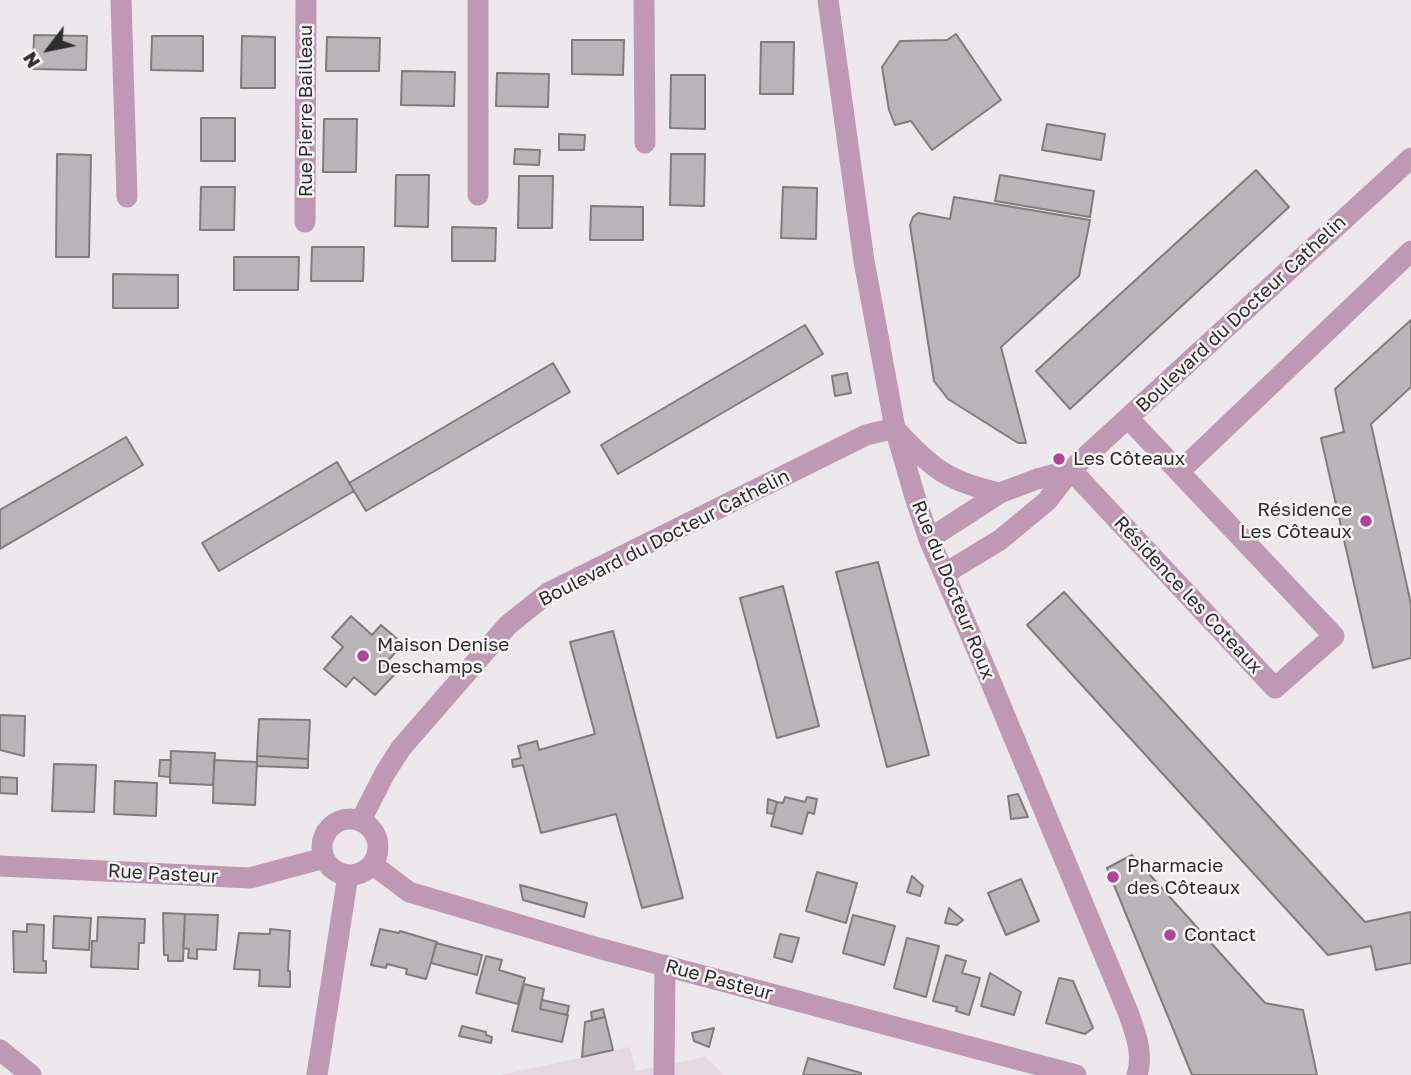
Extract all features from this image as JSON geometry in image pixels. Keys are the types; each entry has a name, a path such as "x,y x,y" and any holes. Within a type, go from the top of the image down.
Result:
{"street":[{"path":"121,0 127,197"},
{"name":"Rue Pierre Bailleau","path":"305,222 306,0"},
{"path":"478,194 477,0 485,0"},
{"path":"644,0 645,144"},
{"name":"Rue du Docteur Roux","path":"828,0 864,261 895,428 929,539 1128,1012 1139,1044 1140,1066 1136,1075"},
{"name":"Boulevard du Docteur Cathelin","path":"944,575 1000,540 1047,500 1071,470 1411,158"},
{"path":"1179,471 1411,251"},
{"name":"Résidence les Coteaux","path":"1071,470 1275,688 1334,636 1128,418"},
{"path":"895,428 936,470 967,486 1000,493"},
{"name":"Boulevard du Docteur Cathelin","path":"361,820 401,748 508,625 548,593 866,435 895,428"},
{"name":"Boulevard du Docteur Cathelin","path":"929,539 1000,493 1071,470"},
{"path":"349,818 361,820 375,834 377,855 372,864 357,874 338,872 324,858 324,836 338,821 349,818"},
{"name":"Rue Pasteur","path":"0,866 250,878 324,858"},
{"name":"Rue Pasteur","path":"372,864 409,892 665,965 1076,1075"},
{"path":"317,1075 348,875"},
{"path":"664,1075 665,965"},
{"path":"0,1050 32,1075"}],"shaded area":[{"path":"630,1047 636,1071 706,1057 724,1075 501,1075"}],"building":[{"path":"956,34 1001,100 932,150 911,121 895,125 889,110 882,67 900,41 947,40"},
{"path":"34,35 87,36 86,70 33,69"},
{"path":"152,36 203,36 203,71 151,70"},
{"path":"242,36 275,37 275,88 241,88"},
{"path":"327,37 380,38 379,71 326,71"},
{"path":"572,40 624,40 623,75 572,74"},
{"path":"761,42 794,42 793,94 760,94"},
{"path":"402,71 455,72 454,106 401,105"},
{"path":"497,73 549,74 548,107 496,106"},
{"path":"671,75 705,75 705,129 670,128"},
{"path":"201,118 235,118 235,161 201,161"},
{"path":"324,119 357,119 356,172 323,172"},
{"path":"1047,124 1105,134 1101,160 1042,150"},
{"path":"559,134 585,135 584,150 559,150"},
{"path":"515,149 540,150 539,165 514,164"},
{"path":"57,154 91,155 89,257 56,257"},
{"path":"671,154 705,154 704,206 670,205"},
{"path":"1256,170 1289,207 1070,409 1036,371"},
{"path":"396,175 429,175 428,227 395,226"},
{"path":"1000,175 1094,191 1090,217 995,201"},
{"path":"519,176 553,176 552,228 518,228"},
{"path":"201,187 235,187 234,230 200,230"},
{"path":"783,187 817,188 816,239 781,238"},
{"path":"954,197 1090,220 1079,276 1001,347 1026,443 1018,443 948,399 934,381 910,225 918,213 950,219"},
{"path":"591,206 643,207 643,240 590,240"},
{"path":"452,227 496,228 495,261 452,261"},
{"path":"312,247 364,247 363,281 311,281"},
{"path":"234,257 299,257 298,290 234,290"},
{"path":"113,274 178,275 178,308 113,308"},
{"name":"Résidence Les Côteaux","path":"1411,320 1411,387 1371,424 1411,604 1411,658 1373,668 1321,438 1344,432 1335,389"},
{"path":"805,325 823,354 618,474 601,445"},
{"path":"553,363 570,392 366,511 349,483"},
{"path":"847,373 851,393 835,396 832,376"},
{"path":"126,437 143,465 0,549 0,510"},
{"path":"337,462 354,491 219,571 202,543"},
{"path":"878,562 929,755 887,767 836,572"},
{"path":"783,586 819,726 777,738 740,598"},
{"path":"1064,592 1365,922 1411,912 1411,963 1376,970 1371,946 1328,955 1027,625"},
{"name":"Maison Denise Deschamps","path":"351,616 372,635 381,625 403,644 384,665 395,674 375,695 354,677 346,687 324,669 343,647 332,637"},
{"path":"613,631 683,898 642,908 616,814 541,833 523,765 513,767 512,760 521,758 518,746 537,741 539,750 595,734 570,642"},
{"path":"0,715 25,716 24,756 0,750"},
{"path":"259,719 310,720 308,759 257,756"},
{"path":"171,751 215,753 213,785 170,783"},
{"path":"257,756 308,759 308,768 257,766"},
{"path":"160,760 171,760 170,777 159,776"},
{"path":"214,760 257,762 255,805 213,803"},
{"path":"54,764 96,765 94,812 52,811"},
{"path":"0,777 17,778 17,794 0,793"},
{"path":"115,781 157,783 156,816 114,814"},
{"path":"1018,794 1028,817 1011,819 1008,796"},
{"path":"785,797 805,802 807,797 817,799 814,814 808,812 802,834 771,826 777,802 783,803"},
{"path":"768,799 777,802 774,814 767,813"},
{"name":"Contact","path":"1132,855 1265,1003 1303,1010 1317,1075 1192,1075 1107,868"},
{"path":"817,872 857,883 846,923 806,911"},
{"path":"912,876 923,886 920,896 907,892"},
{"path":"1021,879 1039,921 1006,935 988,893"},
{"path":"520,885 587,903 584,917 523,900"},
{"path":"949,908 963,920 957,925 945,923"},
{"path":"163,913 185,914 183,961 168,961 168,955 164,955"},
{"path":"185,914 218,915 216,950 197,949 197,959 188,958 189,949 183,948"},
{"path":"853,915 895,926 884,965 843,953"},
{"path":"54,916 91,918 89,950 53,948"},
{"path":"98,917 145,919 144,943 139,943 138,969 91,967 92,941 97,941"},
{"path":"27,924 44,925 43,961 46,961 46,973 14,972 13,931 27,932"},
{"path":"270,929 290,931 290,987 259,986 260,970 234,969 239,933 270,934"},
{"path":"380,929 400,931 437,942 426,979 406,974 407,969 387,964 386,968 371,965"},
{"path":"780,934 799,938 792,962 774,957"},
{"path":"907,938 939,946 926,997 894,988"},
{"path":"436,943 482,955 477,975 431,963"},
{"path":"946,955 966,961 962,973 980,978 969,1015 956,1011 957,1007 933,1001"},
{"path":"486,956 502,960 499,970 525,978 518,1004 476,993"},
{"path":"990,973 1021,992 1014,1015 981,1006"},
{"path":"1059,978 1073,981 1093,1028 1085,1034 1046,1023"},
{"path":"524,984 544,989 540,1009 568,1015 562,1042 512,1031"},
{"path":"542,1000 569,1006 567,1015 540,1009"},
{"path":"603,1009 605,1017 592,1020 591,1012"},
{"path":"605,1017 613,1050 582,1057 585,1022"},
{"path":"462,1026 486,1032 486,1035 492,1037 491,1043 459,1036"},
{"path":"714,1028 709,1047 694,1041 692,1033"},
{"path":"808,1058 861,1073 861,1075 803,1075"}],"place":[{"name":"Les Côteaux","path":"1059,459"},
{"name":"Résidence Les Côteaux","path":"1366,521"},
{"name":"Maison Denise Deschamps","path":"363,656"},
{"name":"Pharmacie des Côteaux","path":"1113,877"},
{"name":"Contact","path":"1170,935"}]}
